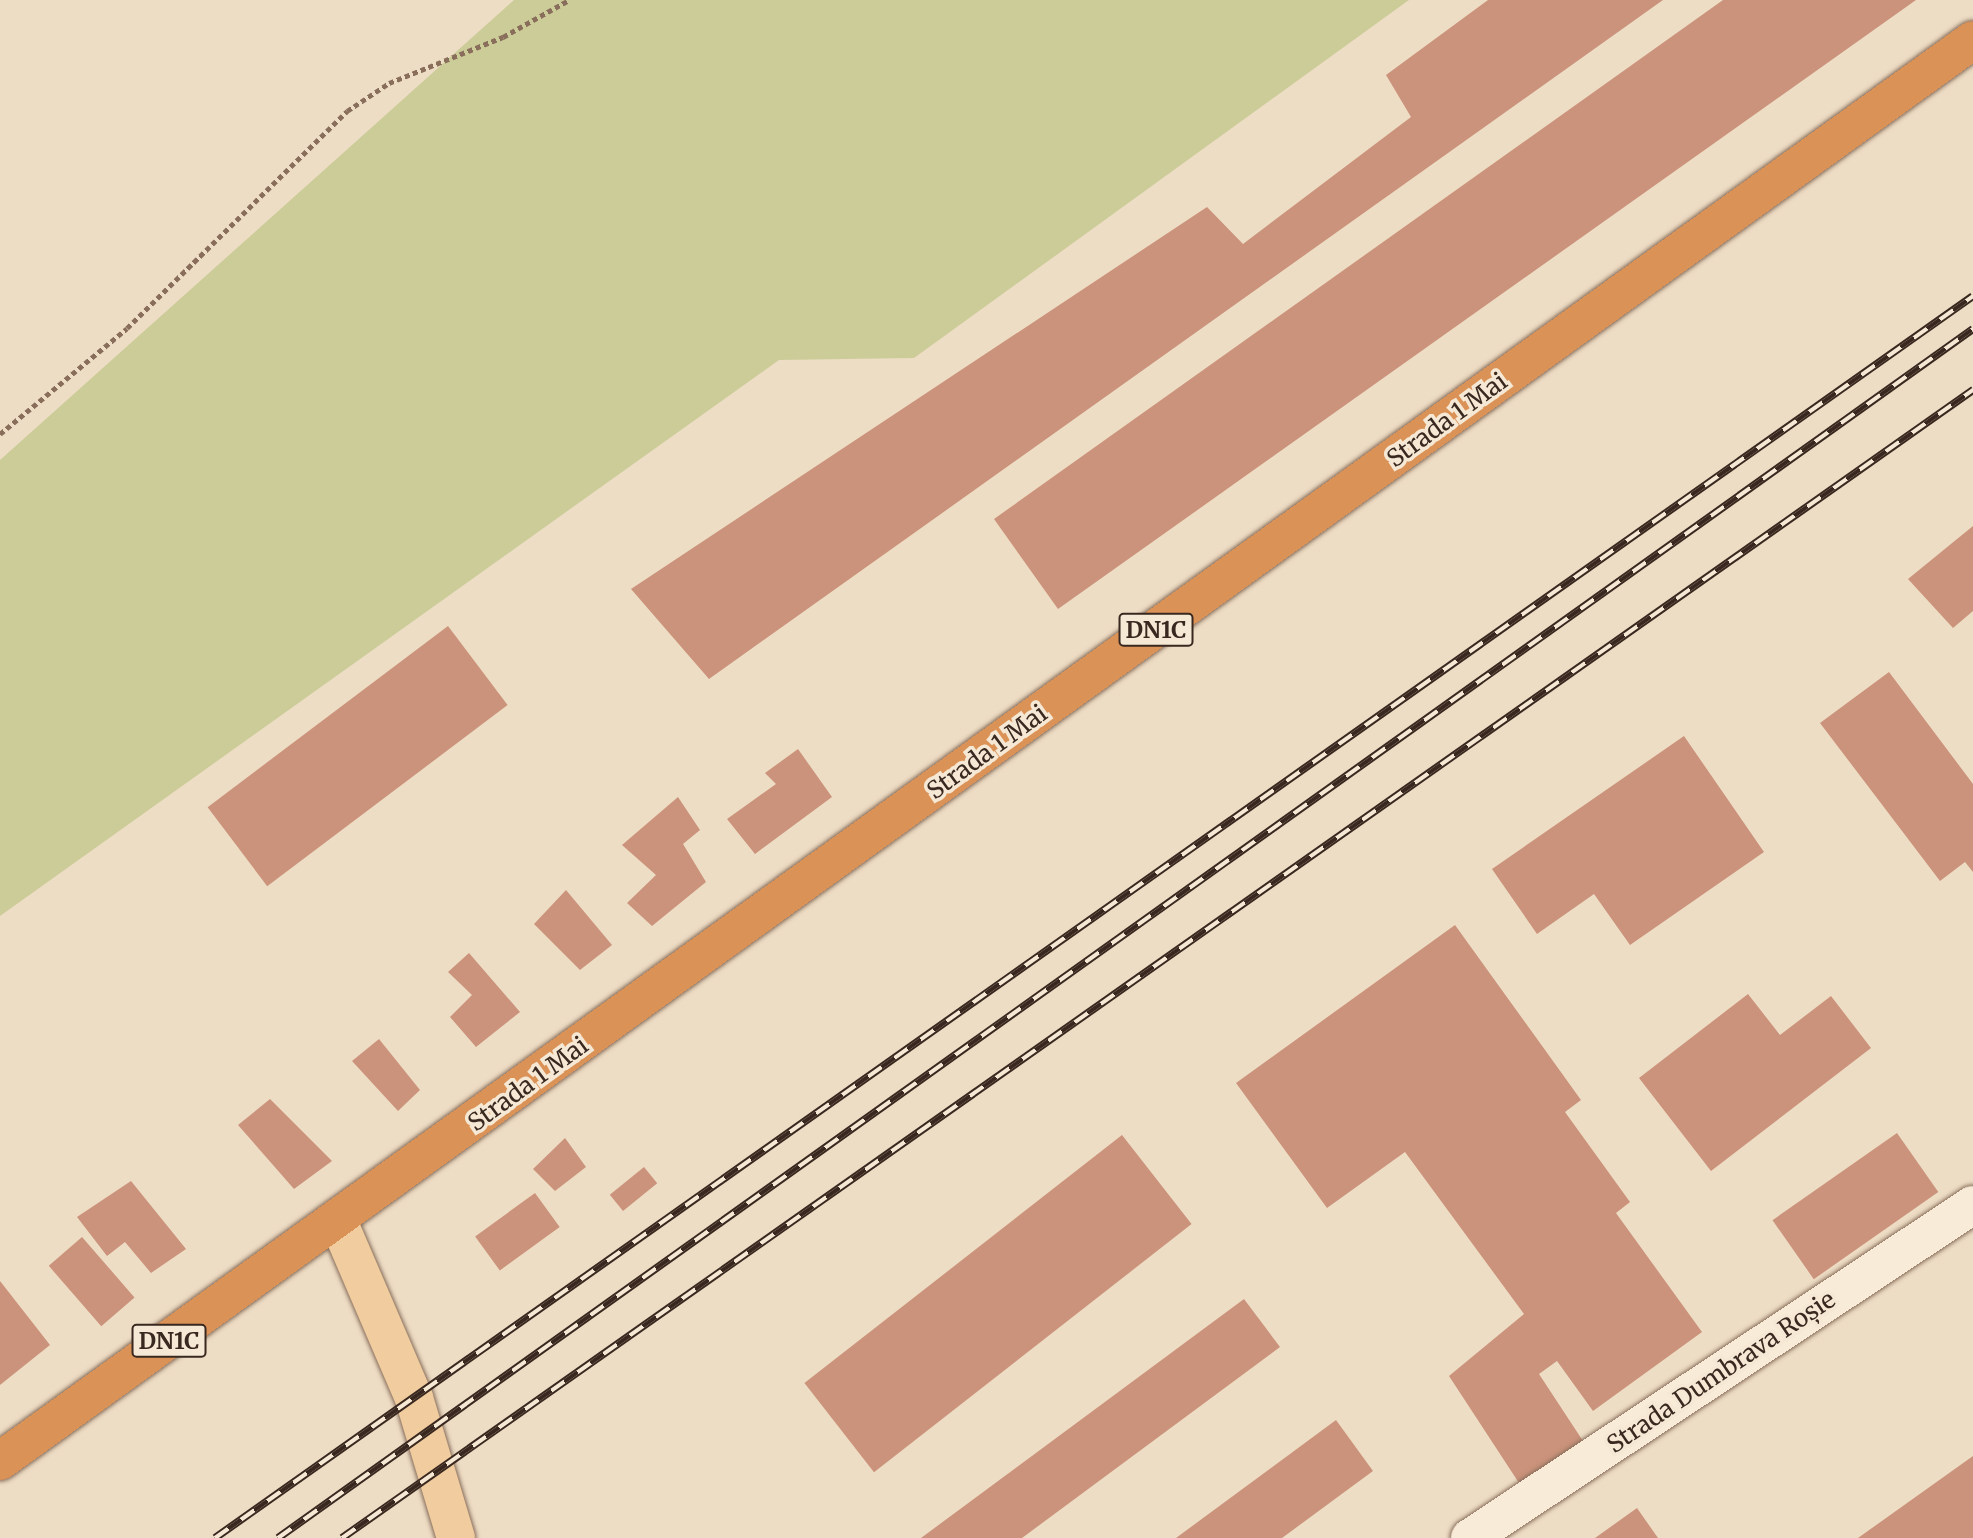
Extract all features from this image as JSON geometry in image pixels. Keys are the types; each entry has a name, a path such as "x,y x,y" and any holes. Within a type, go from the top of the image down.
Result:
{"highway":[{"name":"Strada 1 Mai","path":"0,1461 338,1221 1973,40"}],"main road":[{"path":"338,1221 414,1398 456,1538"}],"lane":[{"name":"Strada Dumbrava Roșie","path":"1470,1538 1973,1205"}],"path":[{"path":"0,434 127,328 346,111 389,83 503,37 569,0"}],"green space":[{"path":"514,0 1409,0 914,358 779,360 0,916 0,460"}],"building":[{"path":"1488,0 1663,0 709,679 631,589 1207,207 1243,244 1411,117 1386,75"},
{"path":"1723,0 1916,0 1058,609 994,519"},
{"path":"1973,526 1973,611 1953,628 1908,579"},
{"path":"448,626 508,705 267,886 208,807"},
{"path":"1889,672 1973,784 1973,872 1965,862 1940,881 1820,723"},
{"path":"1684,736 1764,852 1630,945 1594,894 1537,934 1492,869"},
{"path":"798,749 832,797 755,854 727,819 776,784 765,773"},
{"path":"678,797 700,830 683,844 706,882 652,926 627,903 656,875 622,845"},
{"path":"566,890 612,945 580,970 534,924"},
{"path":"1455,925 1581,1100 1565,1112 1630,1202 1616,1213 1702,1332 1593,1411 1557,1361 1539,1374 1583,1441 1519,1483 1449,1376 1524,1314 1405,1152 1327,1208 1236,1083"},
{"path":"469,953 520,1012 476,1047 450,1017 472,995 448,972"},
{"path":"1748,994 1780,1035 1831,996 1871,1048 1711,1171 1639,1078"},
{"path":"379,1039 420,1090 398,1111 352,1061"},
{"path":"270,1099 332,1161 294,1189 238,1125"},
{"path":"1897,1133 1938,1192 1814,1279 1772,1220"},
{"path":"1122,1135 1192,1224 874,1472 804,1383"},
{"path":"565,1138 586,1167 555,1191 533,1169"},
{"path":"644,1167 657,1183 623,1211 610,1195"},
{"path":"131,1181 186,1249 151,1273 125,1242 107,1256 77,1217"},
{"path":"535,1193 560,1227 500,1270 475,1236"},
{"path":"82,1237 134,1297 101,1326 49,1266"},
{"path":"0,1281 50,1345 0,1385"},
{"path":"1244,1299 1280,1347 1022,1538 921,1538"},
{"path":"1336,1420 1373,1471 1282,1538 1176,1538"},
{"path":"1973,1456 1973,1538 1858,1538"},
{"path":"1637,1508 1658,1538 1595,1538"}],"railway":[{"path":"215,1538 1973,296"},
{"path":"278,1538 1973,329"},
{"path":"342,1538 1973,390"}]}
